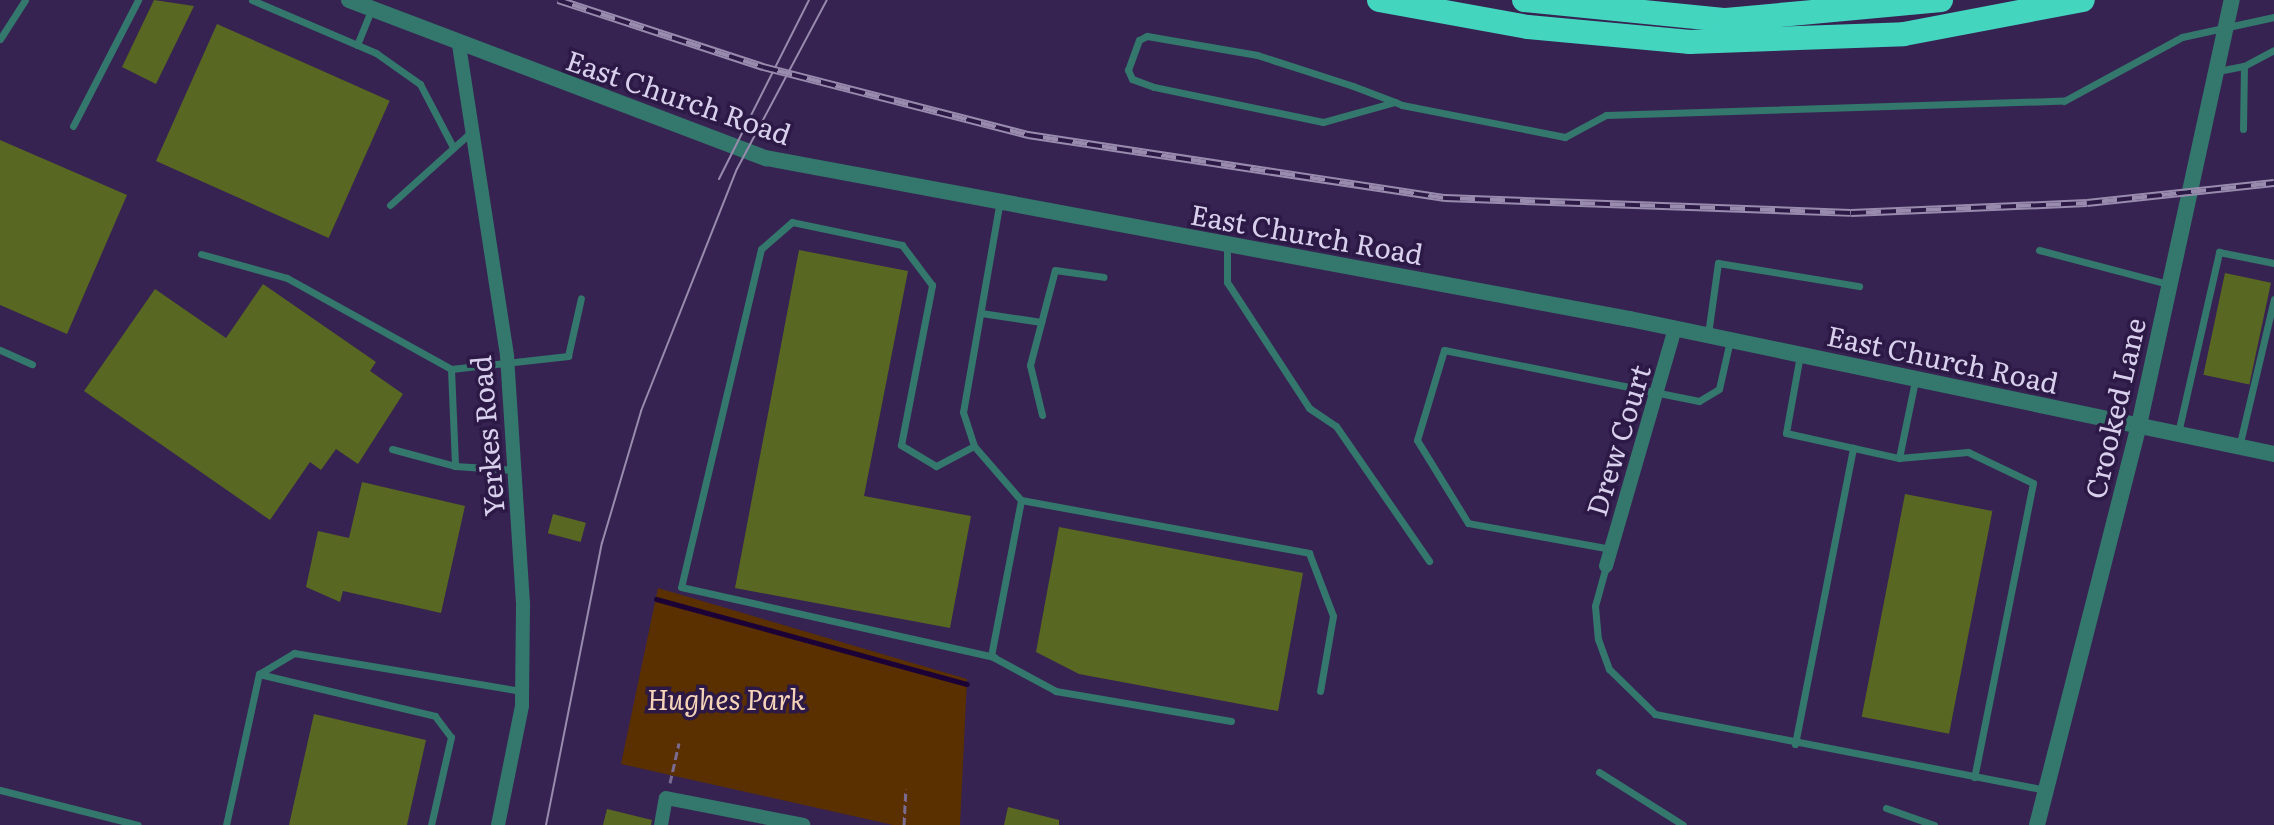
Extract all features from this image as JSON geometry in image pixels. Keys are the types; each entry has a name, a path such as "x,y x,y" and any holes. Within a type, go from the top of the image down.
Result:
{"highway":[{"path":"1379,0 1528,27 1690,42 1904,34 2083,0"},
{"path":"1524,0 1726,20 1941,0"}],"street":[{"name":"East Church Road","path":"349,0 459,45 766,158 999,206 1227,244 1675,329 2274,454"},
{"name":"Crooked Lane","path":"2037,825 2139,425 2232,0"},
{"name":"Yerkes Road","path":"459,45 508,367 516,470 522,691 498,825"},
{"name":"Drew Court","path":"1606,566 1641,432 1658,394 1675,329"},
{"path":"661,825 666,798 803,825"}],"lane":[{"path":"0,39 25,0"},
{"path":"73,126 138,0"},
{"path":"252,0 357,45 420,84 453,147"},
{"path":"357,45 372,9"},
{"path":"1395,102 1323,122 1154,87 1132,79 1128,70 1139,40 1147,36 1257,55 1395,102 1565,137 1606,115 2011,107 2064,101 2167,44 2274,17"},
{"path":"2216,71 2244,66 2274,50"},
{"path":"2243,129 2244,66"},
{"path":"390,205 471,132"},
{"path":"999,206 963,412 974,446 1021,500 1309,553 1333,616 1320,691"},
{"path":"974,446 936,466 901,445 932,285 902,245 792,222 761,249 681,587 994,657 1056,691 1231,721"},
{"path":"1227,244 1227,282 1309,408 1336,426 1429,561"},
{"path":"2039,250 2168,284"},
{"path":"2178,435 2219,252 2274,263"},
{"path":"201,254 287,278 451,369 508,367 568,356 581,298"},
{"path":"1707,336 1718,263 1859,286"},
{"path":"1042,415 1030,365 1055,270 1104,277"},
{"path":"2239,447 2274,299"},
{"path":"981,313 1041,322"},
{"path":"1611,549 1468,523 1417,440 1444,350 1699,401 1712,395 1723,380 1730,340"},
{"path":"0,350 32,364"},
{"path":"1800,355 1786,433 1899,458 1968,452 2033,483 1974,777"},
{"path":"451,369 455,466"},
{"path":"1899,458 1916,380"},
{"path":"1795,744 1853,448"},
{"path":"392,449 455,466 516,470"},
{"path":"994,657 1021,500"},
{"path":"1606,566 1595,606 1598,639 1629,695 1655,714 1686,724 2046,790"},
{"path":"226,825 259,674 294,653 522,691"},
{"path":"259,674 435,716 451,737 431,825"},
{"path":"1599,772 1683,825"},
{"path":"0,790 138,825"},
{"path":"1886,808 1934,825"}],"path":[{"path":"666,798 679,743"},
{"path":"904,825 906,789"}],"green space":[{"name":"Hughes Park","path":"658,588 967,679 960,825 893,825 621,764"}],"building":[{"path":"154,0 194,6 156,84 122,67"},
{"path":"217,24 390,101 329,238 156,161"},
{"path":"0,140 127,195 67,334 0,305"},
{"path":"799,250 908,271 864,496 971,516 950,628 735,588"},
{"path":"2225,273 2271,283 2249,384 2203,375"},
{"path":"263,284 376,362 370,371 403,394 358,464 336,449 321,470 310,462 270,520 84,391 155,289 226,338"},
{"path":"362,482 465,506 441,613 343,591 340,602 306,587 318,531 349,538"},
{"path":"1905,494 1992,511 1949,734 1862,717"},
{"path":"553,514 586,523 581,542 548,533"},
{"path":"1059,527 1303,573 1278,711 1079,674 1036,652"},
{"path":"314,714 426,740 407,825 289,825"},
{"path":"1008,807 1059,820 1059,825 1004,825"},
{"path":"607,809 652,820 651,825 603,825"}],"waterway":[{"path":"656,599 967,684"}],"tram line":[{"path":"719,179 809,0"},
{"path":"546,825 602,543 641,411 737,169 827,0"}],"railway":[{"path":"558,0 763,67 1028,135 1445,198 1851,213 2087,203 2274,183"}]}
